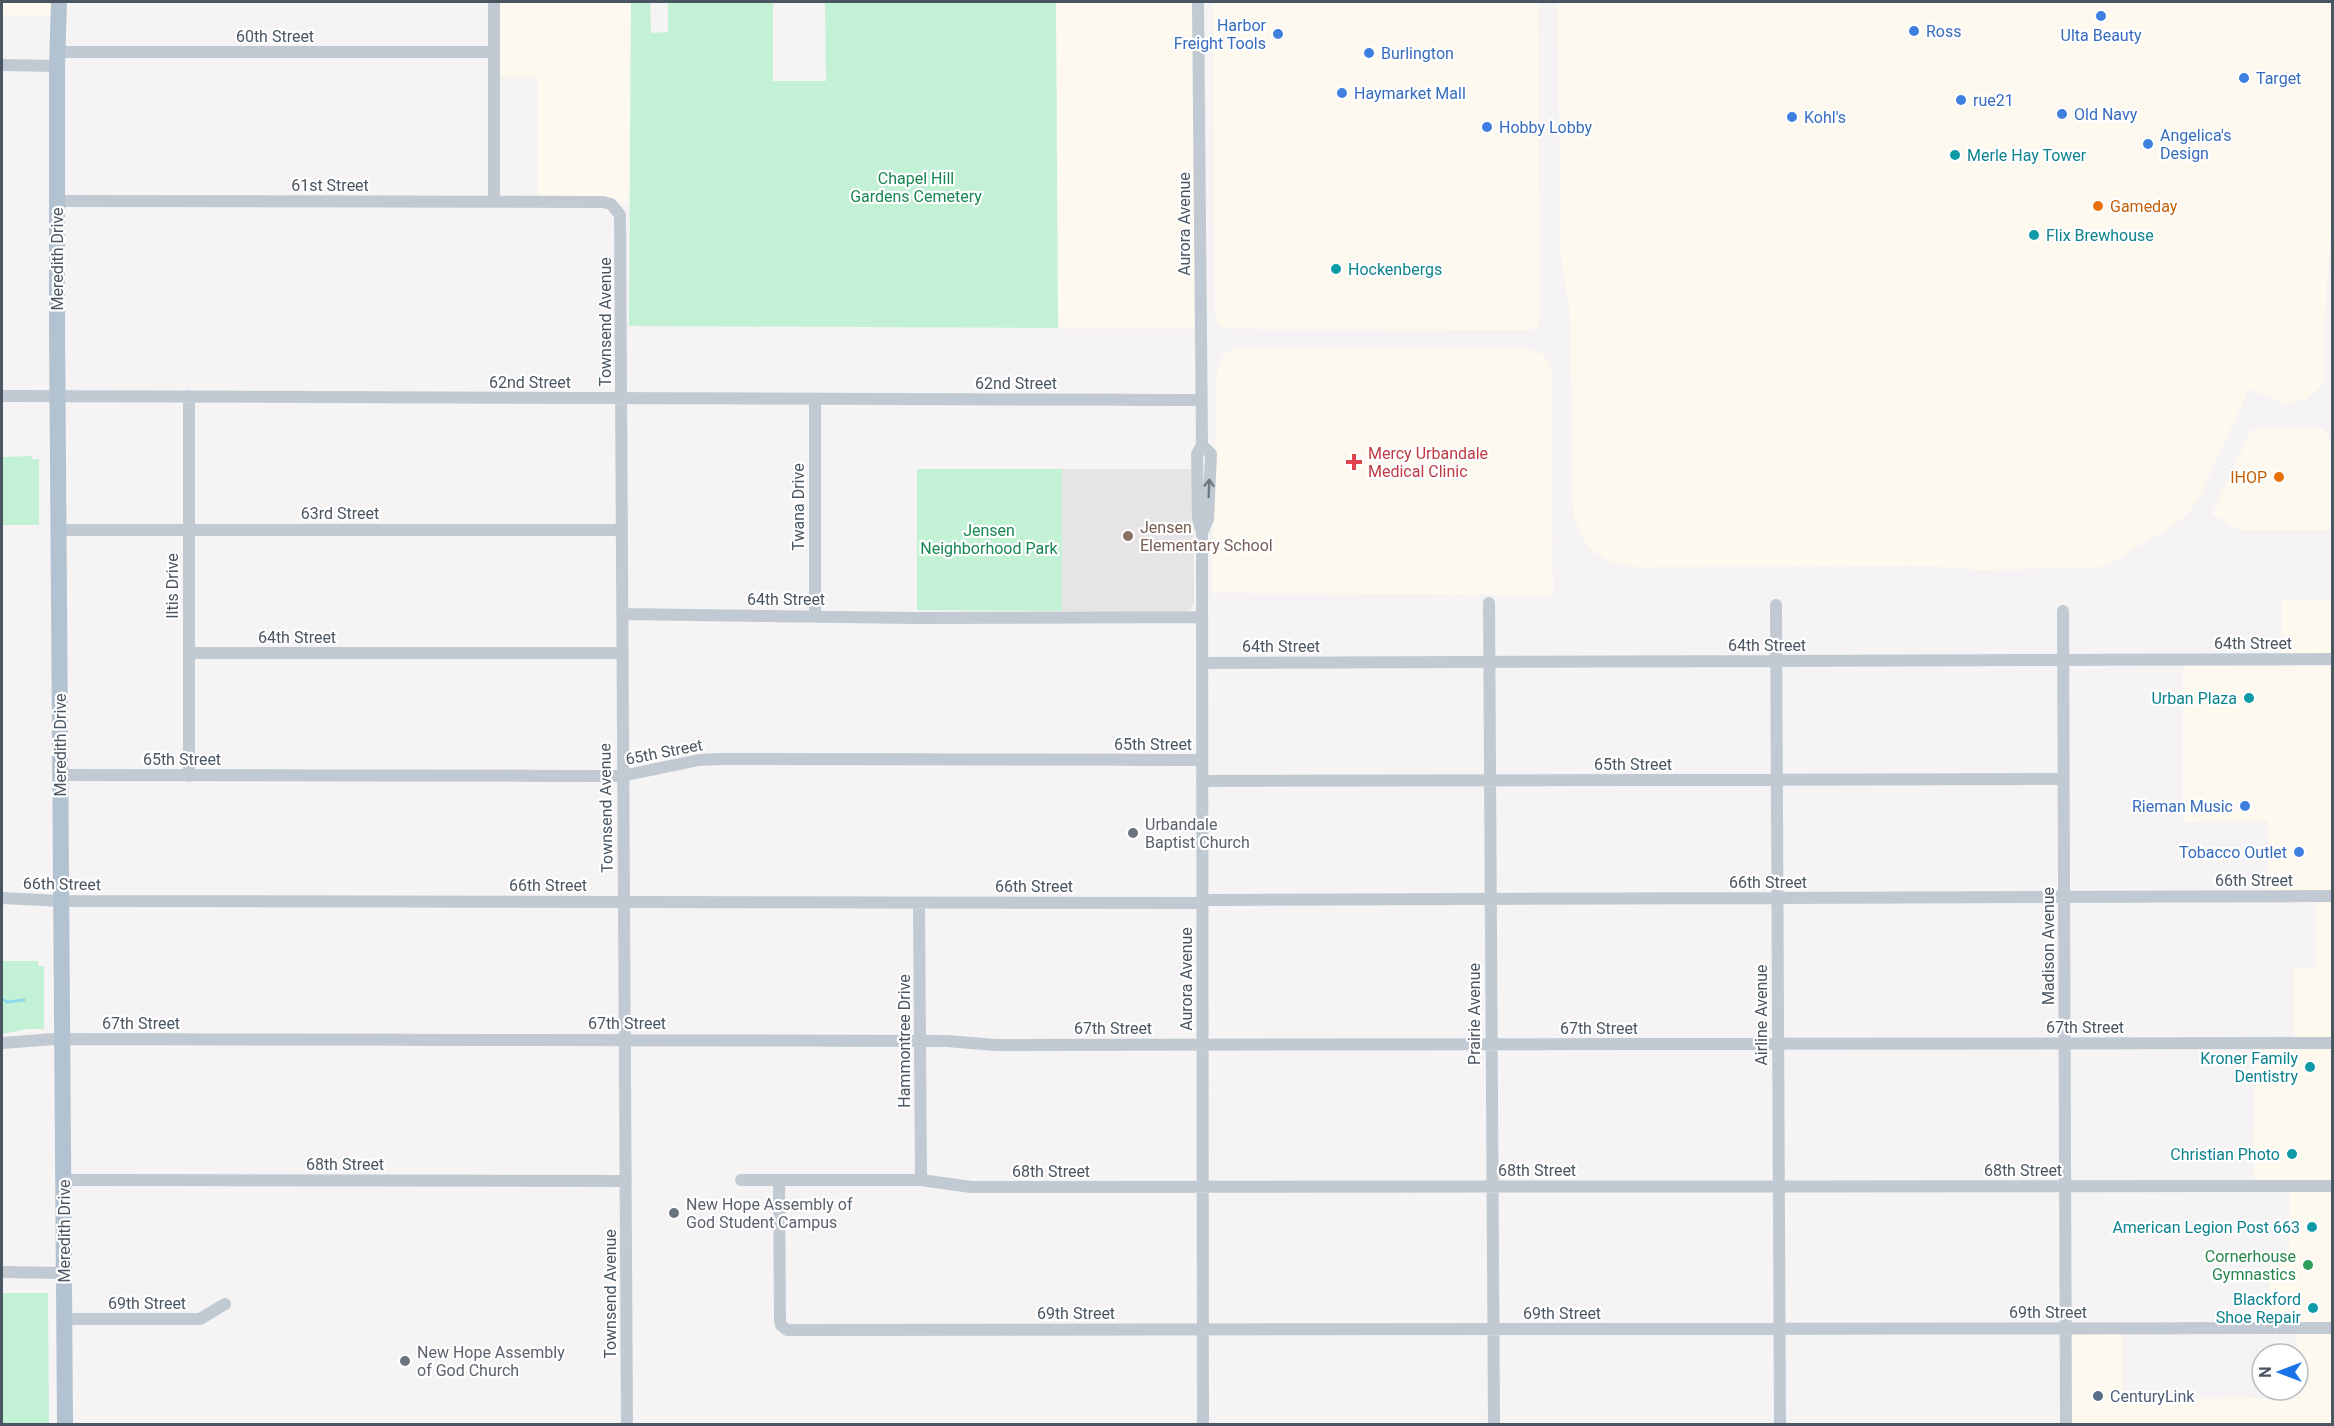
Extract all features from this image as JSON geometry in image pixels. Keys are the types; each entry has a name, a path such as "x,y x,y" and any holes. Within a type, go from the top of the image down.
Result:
{"main road":[{"name":"Meredith Drive","path":"53,2 57,56"},
{"name":"Meredith Drive","path":"59,2 57,56 58,530 65,1425"}],"street":[{"path":"494,2 494,202"},
{"name":"Aurora Avenue","path":"1198,2 1202,445 1211,454 1208,519 1202,533 1203,1425"},
{"name":"60th Street","path":"2,65 57,56 494,52"},
{"name":"61st Street","path":"57,201 603,202"},
{"name":"Townsend Avenue","path":"603,202 616,208 622,222 622,776 626,1039 627,1425"},
{"name":"62nd Street","path":"2,396 1202,400"},
{"name":"Iltis Drive","path":"189,396 189,776"},
{"name":"Twana Drive","path":"815,399 815,615"},
{"name":"63rd Street","path":"58,530 622,530"},
{"name":"Prairie Avenue","path":"1489,603 1494,1425"},
{"name":"Airline Avenue","path":"1776,605 1780,1425"},
{"name":"Madison Avenue","path":"2063,611 2066,1425"},
{"name":"64th Street","path":"622,614 916,618 1202,617"},
{"name":"64th Street","path":"189,653 622,653"},
{"name":"64th Street","path":"1202,663 2332,659"},
{"name":"65th Street","path":"61,775 622,776 699,760 720,759 1202,760"},
{"name":"65th Street","path":"1202,781 2064,779"},
{"name":"66th Street","path":"2,898 62,902 919,903 2332,897"},
{"name":"Hammontree Drive","path":"919,903 921,1180"},
{"name":"67th Street","path":"2,1043 62,1040 626,1039 920,1041 994,1045 2332,1043"},
{"name":"68th Street","path":"63,1180 626,1181"},
{"name":"68th Street","path":"741,1180 921,1180 971,1187 2332,1186"},
{"name":"69th Street","path":"779,1180 780,1321 783,1328 791,1329 2332,1328"},
{"path":"2,1272 64,1273"},
{"name":"69th Street","path":"64,1319 200,1319 225,1304"}],"shaded area":[{"path":"2,2 53,2 53,16 2,15"},
{"path":"493,2 631,2 629,202 538,203 538,77 494,77"},
{"path":"1056,2 1198,2 1201,329 1057,329"},
{"path":"1213,2 1538,2 1540,319 1537,326 1531,330 1227,329 1219,326 1215,318"},
{"path":"1558,2 2332,2 2332,211 2324,331 2324,377 2321,386 2306,400 2283,403 2249,389 2201,494 2189,512 2177,523 2098,568 1977,570 1929,566 1633,567 1608,561 1594,552 1582,538 1573,513 1570,312 1560,252"},
{"path":"1234,349 1527,349 1541,353 1548,360 1552,374 1553,595 1212,593 1217,369 1223,355"},
{"path":"2318,427 2324,430 2330,440 2330,530 2241,530 2212,514 2251,431 2259,428"},
{"name":"Jensen Elementary School","path":"1062,469 1193,469 1194,603 1191,609 1186,611 1062,611"},
{"path":"2332,599 2332,653 2282,655 2282,600"},
{"path":"2183,665 2332,667 2332,892 2268,893 2268,821 2183,822"},
{"path":"2316,897 2332,897 2332,1424 2066,1424 2066,1329 2122,1329 2122,1399 2250,1398 2250,1402 2310,1402 2310,1342 2296,1342 2296,1329 2270,1329 2270,1254 2289,1253 2290,1186 2254,1186 2255,1043 2294,1043 2294,969 2315,969"}],"green space":[{"name":"Chapel Hill Gardens Cemetery","path":"631,2 650,2 651,33 668,32 668,2 773,2 773,81 826,81 825,2 1056,2 1058,328 629,326"},
{"path":"32,456 32,459 39,459 39,525 2,525 2,457"},
{"name":"Jensen Neighborhood Park","path":"917,469 1062,469 1062,611 917,610"},
{"path":"2,961 38,961 38,966 44,966 44,1029 27,1029 2,1034"},
{"path":"2,1293 48,1293 49,1424 2,1424"}],"waterway":[{"path":"2,999 7,1002 24,1000"}],"place":[{"name":"Ulta Beauty","path":"2101,16"},
{"name":"Ross","path":"1914,31"},
{"name":"Harbor Freight Tools","path":"1278,34"},
{"name":"Burlington","path":"1369,53"},
{"name":"Target","path":"2244,78"},
{"name":"Haymarket Mall","path":"1342,93"},
{"name":"rue21","path":"1961,100"},
{"name":"Old Navy","path":"2062,114"},
{"name":"Kohl's","path":"1792,117"},
{"name":"Hobby Lobby","path":"1487,127"},
{"name":"Angelica's Design","path":"2148,144"},
{"name":"Merle Hay Tower","path":"1955,155"},
{"name":"Gameday","path":"2098,206"},
{"name":"Flix Brewhouse","path":"2034,235"},
{"name":"Hockenbergs","path":"1336,269"},
{"name":"Mercy Urbandale Medical Clinic","path":"1354,462"},
{"name":"IHOP","path":"2279,477"},
{"name":"Jensen Elementary School","path":"1128,536"},
{"name":"Urban Plaza","path":"2249,698"},
{"name":"Rieman Music","path":"2245,806"},
{"name":"Urbandale Baptist Church","path":"1133,833"},
{"name":"Tobacco Outlet","path":"2299,852"},
{"name":"Kroner Family Dentistry","path":"2310,1067"},
{"name":"Christian Photo","path":"2292,1154"},
{"name":"New Hope Assembly of God Student Campus","path":"674,1213"},
{"name":"American Legion Post 663","path":"2312,1227"},
{"name":"Cornerhouse Gymnastics","path":"2308,1265"},
{"name":"Blackford Shoe Repair","path":"2313,1308"},
{"name":"New Hope Assembly of God Church","path":"405,1361"},
{"name":"CenturyLink","path":"2098,1396"}]}
